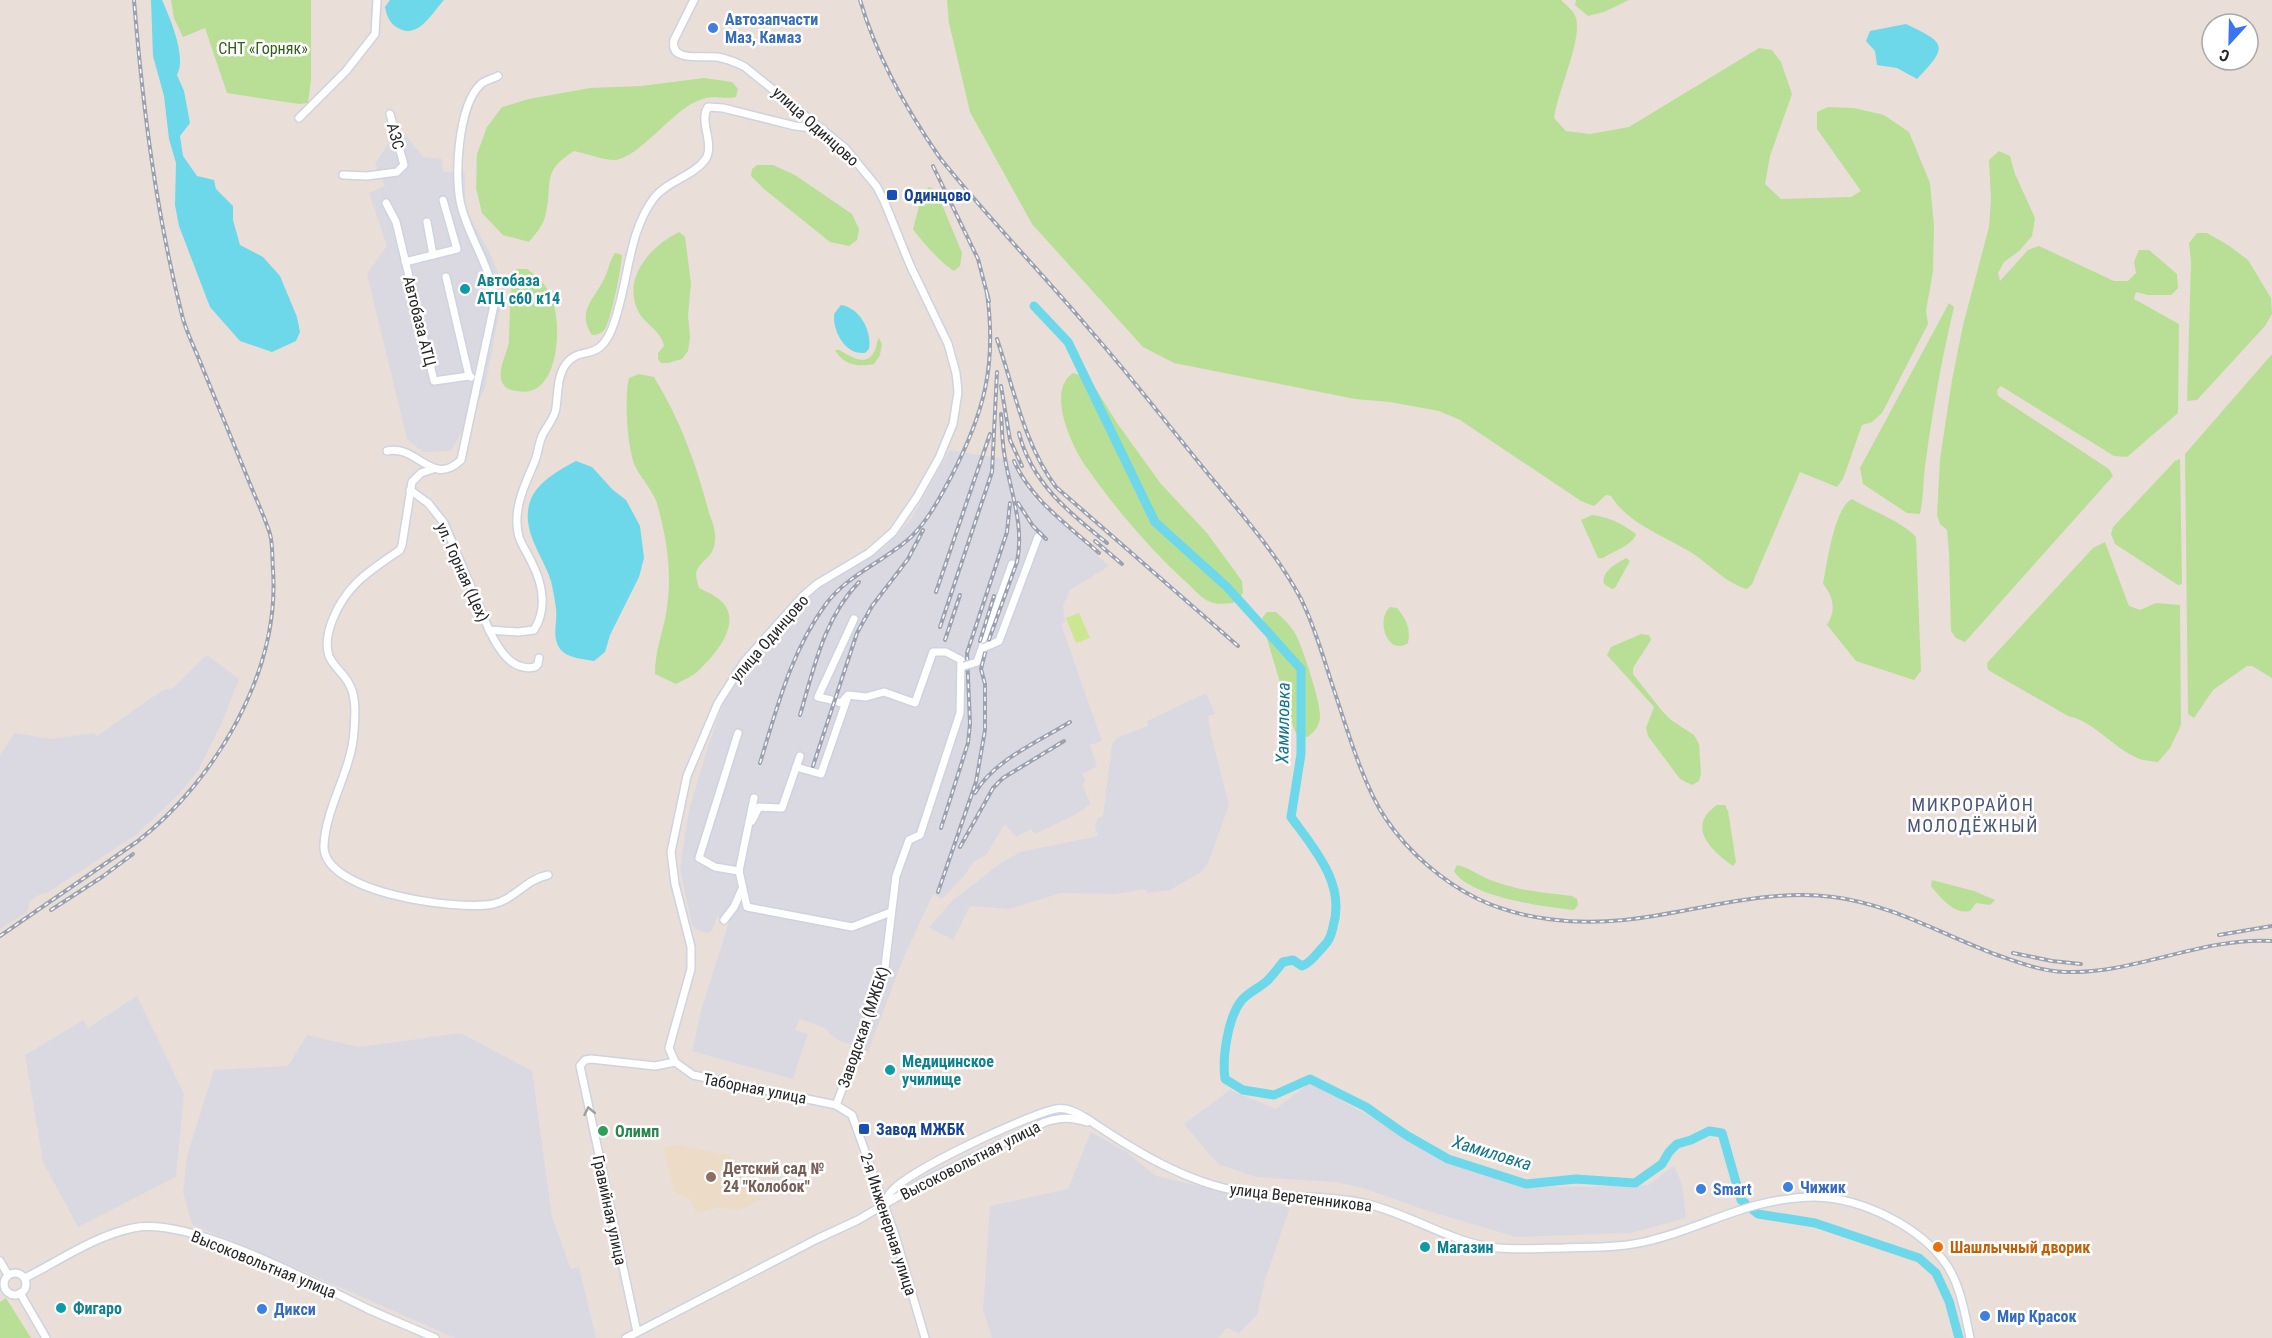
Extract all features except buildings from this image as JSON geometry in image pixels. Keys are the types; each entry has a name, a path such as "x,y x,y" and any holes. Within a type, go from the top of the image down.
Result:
{"street":[{"path":"299,118 346,71 375,34 377,0"},
{"name":"улица Одинцово","path":"675,1062 669,1047 670,1038 691,969 691,947 675,884 671,852 687,776 698,748 727,686 750,655 802,597 817,584 884,542 905,517 950,435 957,408 956,373 948,344 910,266 885,202 856,159 823,129 745,67 731,60 683,56 676,52 673,46 674,40 694,0"},
{"path":"498,76 482,83 473,94 466,110 459,160 458,181 465,221 481,252 494,291 494,305 461,460 453,468 433,469 421,473 412,482 400,550 366,573 346,593 337,608 328,632 327,648 330,659 354,693 355,710 354,737 326,828 323,848 326,856 339,871 372,890 448,905 471,906 501,903 537,877 548,875"},
{"name":"ул. Горная (Цех)","path":"489,630 529,632 534,630 538,623 543,599 542,590 540,580 519,536 517,524 521,496 541,440 556,410 564,366 572,358 597,351 604,345 611,330 625,290 636,232 644,214 654,197 665,187 704,160 709,144 706,111 712,106 795,126 823,129"},
{"name":"АЗС","path":"343,175 367,176 397,172 404,165 390,114"},
{"name":"Автобаза АТЦ","path":"405,262 457,249 443,200"},
{"name":"Автобаза АТЦ","path":"386,203 396,222 434,381 469,376 479,380"},
{"name":"Автобаза АТЦ","path":"427,222 433,255"},
{"name":"Автобаза АТЦ","path":"446,277 469,376"},
{"path":"387,452 396,449 404,451 433,469"},
{"name":"ул. Горная (Цех)","path":"410,490 428,503 444,523 499,649 522,668 535,668 539,658"},
{"path":"985,647 999,641 1038,537"},
{"path":"848,695 866,697 884,692 915,703 933,652 946,652 961,660 965,666 978,662 1012,564"},
{"path":"848,695 841,703 818,697 854,619"},
{"name":"Заводская (МЖБК)","path":"836,1105 885,967 896,876 909,840 920,835 960,713 965,666"},
{"path":"796,767 821,774 848,695"},
{"path":"738,733 699,858 715,867 738,871"},
{"path":"746,834 759,807 782,808 800,756"},
{"path":"754,798 738,871 747,907 852,927 891,912"},
{"path":"724,920 734,907 742,888"},
{"name":"Гравийная улица","path":"637,1332 581,1071 582,1063 591,1059 655,1066 675,1062"},
{"name":"Таборная улица","path":"675,1062 685,1071 705,1079 836,1105 849,1112"},
{"name":"Высоковольтная улица","path":"884,1204 891,1191 935,1162 1037,1115 1058,1109 1067,1110 1098,1126"},
{"name":"2-я Инженерная улица","path":"849,1112 884,1204 926,1338"},
{"name":"Высоковольтная улица","path":"626,1338 1045,1122 1059,1117 1071,1117 1098,1126"},
{"name":"улица Веретенникова","path":"1098,1126 1166,1166 1225,1189 1357,1202 1395,1212 1461,1239 1498,1248 1628,1245 1652,1241 1744,1208 1771,1202 1816,1197 1852,1204 1871,1210 1909,1229 1932,1247 1948,1268 1957,1285 1970,1338"},
{"name":"Высоковольтная улица","path":"25,1278 104,1237 134,1228 168,1227 203,1236 245,1253 435,1338"},
{"path":"0,1261 8,1275"},
{"path":"18,1273 25,1278 26,1287 20,1293 12,1294 3,1291 4,1281 8,1275 18,1273"},
{"path":"20,1293 46,1338"}],"shaded area":[{"path":"393,136 406,136 423,157 442,159 443,172 465,173 465,202 469,215 504,286 485,388 451,451 423,452 407,439 367,274 387,246 369,193 385,186 375,164"},
{"path":"950,450 1010,460 1035,499 1109,566 1070,590 1063,606 1065,622 1061,624 1102,741 1090,745 1097,767 1082,774 1086,781 1082,784 1091,804 1071,817 1035,834 1031,829 1016,837 1005,824 985,856 974,861 964,876 942,899 933,894 903,959 868,1052 834,1038 825,1028 800,1019 795,1030 808,1034 793,1079 692,1051 702,1007 729,922 717,917 712,931 707,933 697,930 692,925 680,869 689,810 708,746 726,697 739,674 817,589 885,547 910,521"},
{"path":"205,656 239,679 220,727 199,769 180,793 137,834 47,893 40,894 30,901 27,912 0,929 0,755 15,733 51,739 93,733 97,736 163,690 173,688"},
{"path":"1206,693 1215,714 1208,716 1229,805 1208,864 1200,873 1170,890 1148,893 1144,889 1116,894 1061,893 1010,909 970,906 953,940 929,928 953,900 1001,863 1020,852 1098,836 1095,826 1098,818 1103,816 1112,744 1117,738 1148,726 1147,721"},
{"path":"137,996 184,1094 176,1177 78,1227 43,1162 25,1055 83,1020 88,1028"},
{"path":"461,1033 532,1071 552,1217 571,1269 579,1267 596,1338 455,1338 253,1249 192,1225 183,1192 187,1156 214,1070 288,1066 307,1035 359,1047"},
{"path":"1309,1083 1457,1164 1526,1186 1648,1185 1674,1166 1682,1184 1686,1218 1631,1233 1516,1237 1425,1210 1363,1188 1336,1182 1256,1177 1218,1164 1184,1124 1230,1090 1276,1109"},
{"path":"1091,1132 1125,1151 1156,1176 1290,1207 1265,1280 1257,1315 1239,1333 1227,1328 1218,1338 992,1338 983,1311 990,1206 1068,1189"},
{"name":"Детский сад № 24 \"Колобок\"","path":"680,1145 728,1155 763,1188 759,1200 740,1210 719,1207 696,1213 691,1200 674,1192 663,1148"}],"green space":[{"name":"СНТ «Горняк»","path":"171,0 311,0 311,80 308,103 299,104 227,93 205,28 183,37 174,18"},
{"path":"947,0 1561,0 1575,15 1577,28 1573,52 1554,118 1566,131 1590,134 1629,127 1759,48 1772,50 1781,62 1792,94 1770,156 1765,184 1781,199 1851,197 1861,191 1817,129 1817,112 1828,107 1854,108 1884,115 1909,132 1930,183 1934,226 1933,271 1926,311 1928,324 1882,413 1872,422 1862,425 1843,479 1837,487 1800,472 1752,584 1747,589 1732,583 1692,553 1637,522 1618,506 1611,496 1606,495 1594,506 1581,501 1460,420 1439,411 1390,402 1355,399 1174,363 1143,347 1032,224 970,112 949,23"},
{"path":"1576,0 1629,0 1604,12 1588,16 1575,5"},
{"path":"704,78 732,82 738,89 736,97 712,97 695,102 625,157 612,160 574,151 564,158 552,171 546,213 539,229 529,242 503,235 482,213 476,188 477,154 487,127 502,107 529,99 590,88 641,86"},
{"path":"1999,151 2010,156 2015,174 2035,218 2032,236 2019,251 2004,262 1998,273 2000,281 2028,250 2039,246 2114,281 2128,281 2136,273 2134,262 2139,250 2149,250 2177,274 2178,288 2171,295 2148,295 2136,292 2134,299 2179,324 2178,413 2127,457 2114,456 2001,386 1997,390 1998,396 2109,469 2113,476 1965,642 1956,638 1951,631 1947,530 1940,524 1937,515 1940,459 1963,325 1989,227 1991,199 1989,160"},
{"path":"757,165 773,165 795,175 852,214 859,229 857,240 849,246 830,242 751,176 752,169"},
{"path":"929,187 936,190 962,253 960,266 954,271 932,252 913,229 922,195"},
{"path":"679,232 685,237 691,283 688,315 690,338 688,351 682,359 661,363 658,353 664,346 658,333 641,316 635,303 633,290 640,266 657,247"},
{"path":"2197,233 2207,233 2248,260 2271,298 2272,314 2265,326 2197,400 2187,401 2191,263 2189,243"},
{"path":"615,253 622,255 608,323 599,334 592,335 588,327 586,312 606,276"},
{"path":"516,269 527,269 544,284 555,308 557,323 555,357 550,372 542,384 531,391 508,389 501,378 501,367 509,342 511,293"},
{"path":"1949,303 1954,307 1932,421 1920,514 1907,513 1863,484 1860,468"},
{"path":"879,338 882,344 880,355 874,364 852,364 843,359 835,350 857,359 867,359 874,352"},
{"path":"2272,354 2272,678 2252,666 2247,666 2213,690 2194,718 2188,714 2185,454"},
{"path":"1073,373 1089,378 1117,423 1161,484 1207,533 1242,581 1243,593 1233,603 1213,603 1198,594 1134,528 1087,468 1069,434 1061,406 1061,393 1065,381"},
{"path":"639,374 654,377 687,443 715,533 712,552 697,569 697,581 699,588 724,604 729,616 726,634 710,659 697,672 676,684 655,674 656,656 667,607 669,569 664,532 656,502 636,468 630,449 627,387 629,378"},
{"path":"2180,459 2182,584 2178,585 2115,544 2111,534 2113,527 2175,461"},
{"path":"1852,499 1895,521 1916,537 1921,671 1914,680 1856,661 1827,625 1833,609 1830,594 1823,584 1829,551 1840,513"},
{"path":"1592,515 1616,522 1636,534 1626,545 1603,558 1598,558 1581,520"},
{"path":"2105,542 2129,606 2140,610 2156,603 2180,605 2181,725 2170,748 2158,762 2143,760 2124,751 2088,724 2068,716 1988,670 1987,663 2093,548"},
{"path":"1626,558 1630,561 1615,588 1612,589 1604,584 1607,572"},
{"path":"1390,607 1397,608 1408,628 1408,643 1401,646 1390,641 1384,628 1386,613"},
{"path":"1267,612 1276,612 1291,627 1307,665 1320,712 1319,724 1308,737 1297,735 1294,729 1262,618"},
{"path":"1079,613 1090,638 1076,643 1066,618"},
{"path":"1641,634 1649,635 1651,640 1633,668 1633,674 1662,711 1694,735 1699,744 1701,774 1699,781 1692,785 1680,779 1648,736 1646,728 1654,707 1607,655 1611,647"},
{"path":"1717,805 1725,805 1728,811 1736,862 1733,866 1716,853 1702,829 1703,821 1708,813"},
{"path":"1457,865 1505,885 1572,896 1577,899 1578,905 1574,910 1561,909 1491,894 1462,880 1454,871"},
{"path":"1932,880 1974,891 1995,900 1990,905 1976,903 1970,911 1964,912 1953,908 1939,895 1931,886"},
{"path":"6,1298 31,1338 0,1338 0,1302"}],"water":[{"path":"151,0 162,0 179,48 180,67 177,75 184,91 190,123 180,136 183,156 197,176 214,180 216,189 233,206 233,220 240,245 263,257 280,276 297,317 300,332 296,341 272,352 240,341 210,307 179,226 175,205 176,163 169,139 164,96 153,56"},
{"path":"390,0 444,0 418,28 405,31 392,24 389,19 385,7"},
{"path":"1906,24 1929,36 1939,46 1934,59 1917,79 1897,68 1877,65 1875,51 1866,41 1870,31"},
{"path":"841,305 854,311 863,321 869,335 869,349 865,353 858,353 846,346 838,335 834,314"},
{"path":"576,461 592,467 613,490 626,500 640,526 644,558 639,577 610,635 605,652 594,661 567,654 557,644 556,609 551,581 528,521 531,499 539,487 556,472"}],"waterway":[{"name":"Хамиловка","path":"1034,306 1068,342 1155,522 1227,587 1301,669 1301,754 1291,817 1326,868 1332,882 1336,911 1331,936 1308,963 1302,966 1293,960 1283,962 1268,980 1247,995 1236,1008 1227,1038 1224,1060 1225,1079 1243,1090 1274,1095 1310,1079 1366,1107 1406,1135 1448,1159 1526,1184 1576,1179 1635,1183 1662,1164 1677,1144 1709,1131 1722,1133 1741,1200 1745,1203"},
{"name":"Хамиловка","path":"1753,1210 1758,1214 1815,1223 1919,1258 1936,1273 1949,1301 1959,1338"}],"railway":[{"path":"0,936 138,841 193,787 217,755 254,684 266,646 272,608 273,570 270,534 187,332 165,240 152,161 134,0"},
{"path":"860,0 884,63 916,121 940,158 1117,362 1278,562 1301,599 1310,619 1355,752 1377,805 1405,843 1427,865 1452,884 1478,899 1513,912 1550,919 1587,922 1650,917 1754,898 1806,895 1833,897 1876,906 1896,913 2022,964 2065,972 2117,967 2220,944 2272,941"},
{"path":"933,166 978,259 989,301"},
{"path":"760,763 794,660 826,604 855,576 911,537 928,516 951,477 972,432 985,388 990,344 987,293"},
{"path":"997,339 1028,434 1036,453 1056,487 1238,646"},
{"path":"940,627 992,472 997,372"},
{"path":"1001,386 1010,440 1022,466"},
{"path":"938,892 976,782 985,730 985,684 981,669 987,645 1017,562 1019,548 1018,520 1006,466 1001,414"},
{"path":"1019,433 1032,467 1053,495 1107,543"},
{"path":"936,592 990,434"},
{"path":"1014,461 1021,475 1040,500 1099,553"},
{"path":"941,828 968,743 970,724 967,653 1007,532 1010,503"},
{"path":"1018,503 1033,526 1046,539"},
{"path":"813,766 857,633 872,606 908,559 923,530"},
{"path":"1095,541 1122,564"},
{"path":"800,715 829,628 837,611 859,582"},
{"path":"945,640 960,595"},
{"path":"980,641 994,596"},
{"path":"975,793 983,781 1005,761 1070,722"},
{"path":"960,847 993,788 1003,778 1064,741"},
{"path":"51,910 133,854"},
{"path":"2219,935 2272,926"},
{"path":"2013,953 2081,964"}],"place":[{"name":"Автозапчасти Маз, Камаз","path":"713,28"},
{"name":"Одинцово","path":"892,195"},
{"name":"Автобаза АТЦ с60 к14","path":"465,289"},
{"name":"Медицинское училище","path":"890,1070"},
{"name":"Завод МЖБК","path":"864,1129"},
{"name":"Олимп","path":"603,1131"},
{"name":"Детский сад № 24 \"Колобок\"","path":"711,1177"},
{"name":"Чижик","path":"1788,1187"},
{"name":"Smart","path":"1701,1189"},
{"name":"Магазин","path":"1425,1247"},
{"name":"Шашлычный дворик","path":"1938,1247"},
{"name":"Фигаро","path":"61,1308"},
{"name":"Дикси","path":"262,1309"},
{"name":"Мир Красок","path":"1985,1316"}],"district":[{"name":"МИКРОРАЙОН МОЛОДЁЖНЫЙ","path":"1973,815"}]}
